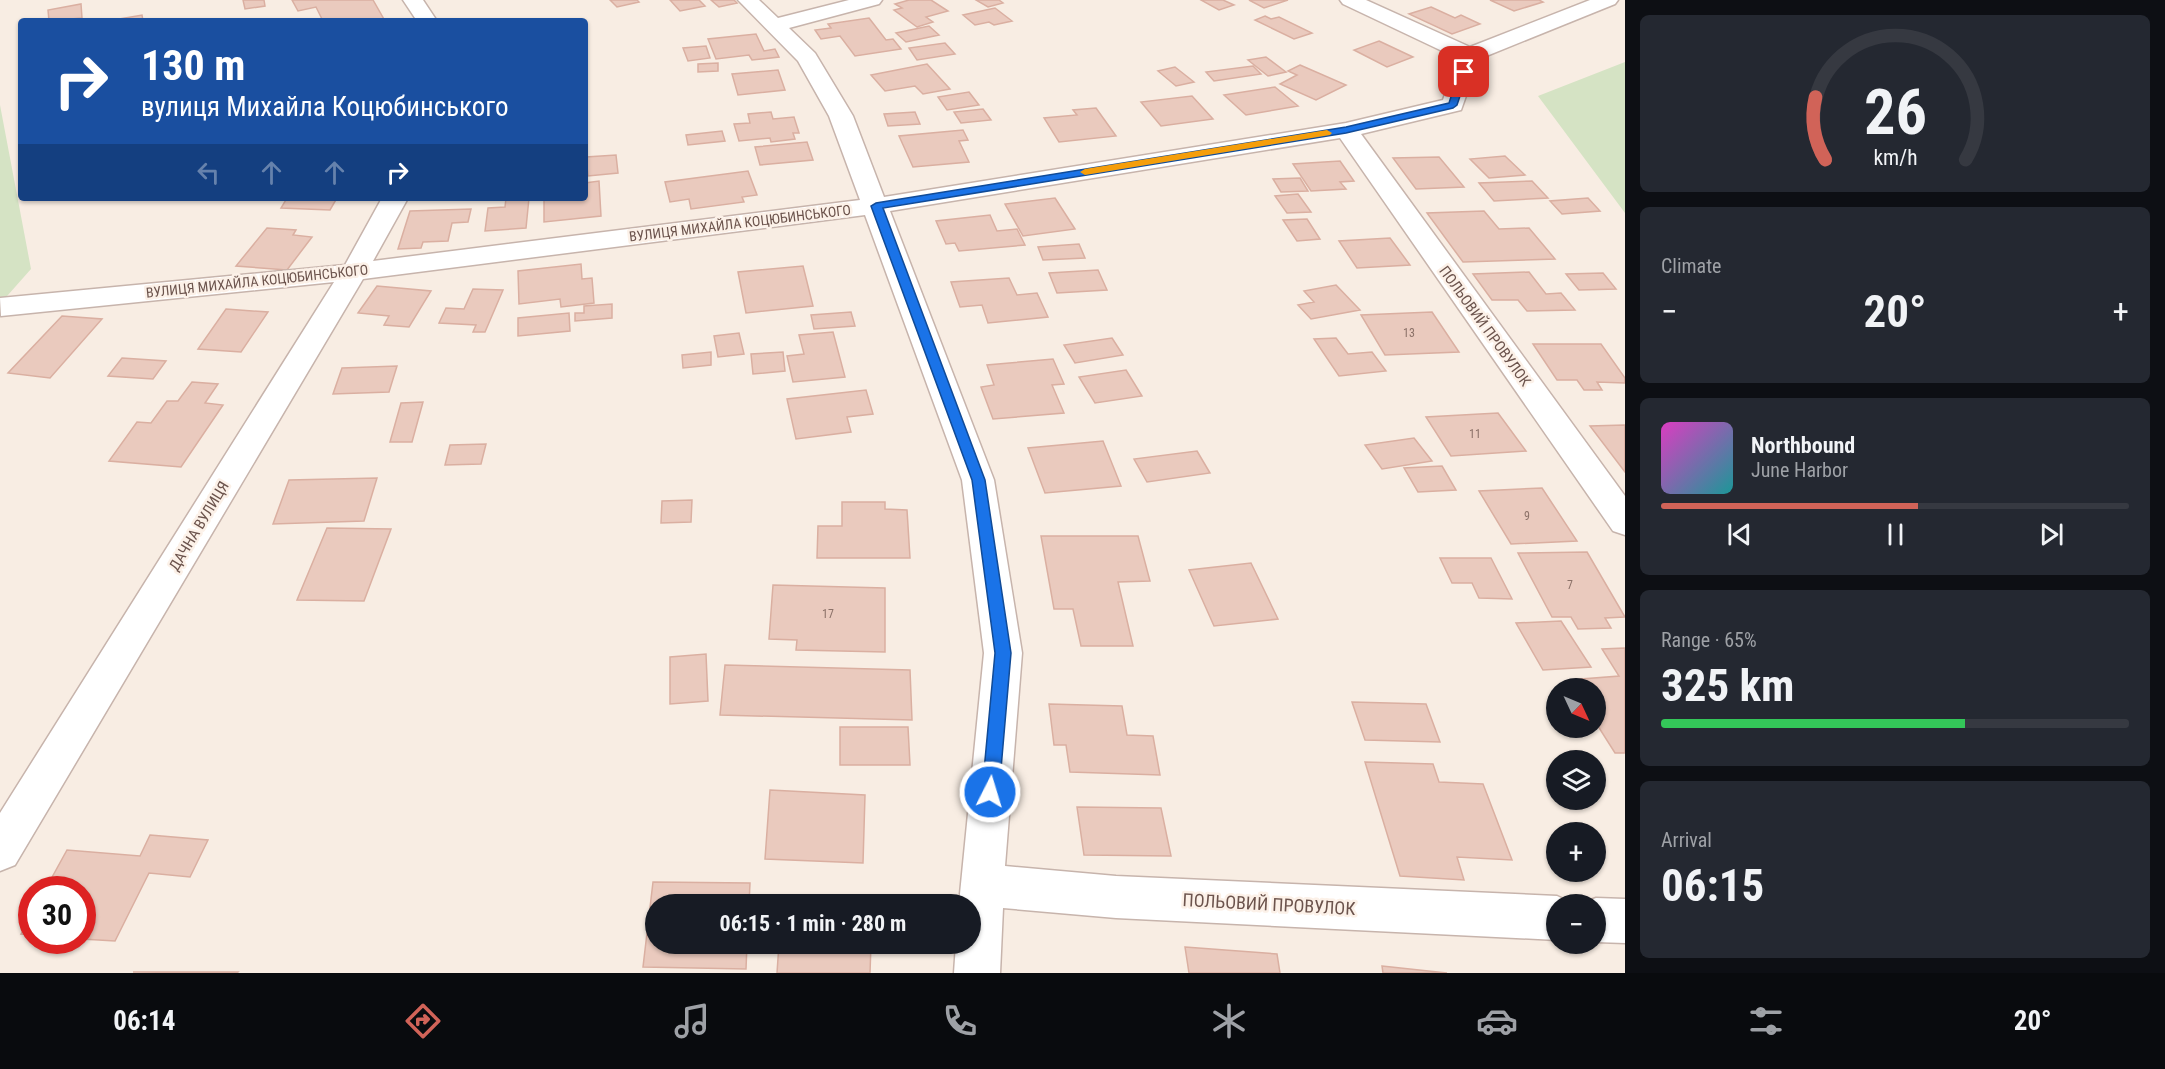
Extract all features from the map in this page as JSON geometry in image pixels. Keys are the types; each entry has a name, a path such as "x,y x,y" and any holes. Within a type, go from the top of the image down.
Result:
{"street":[{"path":"413,0 425,18"},
{"path":"748,0 777,25 807,58 841,116 978,480 1003,653 976,973"},
{"path":"777,25 872,0"},
{"path":"1350,0 1469,55 1608,0"},
{"name":"ВУЛИЦЯ МИХАЙЛА КОЦЮБИНСЬКОГО","path":"1,307 354,272 876,206 1346,130 1453,105 1469,55"},
{"name":"ПОЛЬОВИЙ ПРОВУЛОК","path":"1346,130 1625,522"},
{"name":"ДАЧНА ВУЛИЦЯ","path":"0,851 354,272 393,201"},
{"name":"ПОЛЬОВИЙ ПРОВУЛОК","path":"982,885 1116,897 1546,917"},
{"path":"1606,920 1625,921"}],"green space":[{"path":"1625,62 1625,213 1538,96"},
{"path":"0,105 31,269 0,304"}],"building":[{"path":"243,0 264,0 265,6 245,9"},
{"path":"292,0 373,0 383,18 322,18 316,7 298,11"},
{"path":"610,0 637,0 639,2 617,7"},
{"path":"670,0 699,0 705,6 680,11"},
{"path":"711,0 734,0 737,3 719,7"},
{"path":"909,0 931,0 948,11 926,17 933,22 917,27 894,10 902,8 895,4"},
{"path":"976,0 999,0 1003,3 988,7"},
{"path":"1201,0 1223,0 1234,5 1219,10"},
{"path":"1249,0 1288,0 1264,8"},
{"path":"1490,0 1539,0 1543,2 1514,11"},
{"path":"81,4 82,18 49,18 48,10"},
{"path":"1431,7 1455,18 1461,15 1480,24 1452,34 1409,14"},
{"path":"995,8 1012,21 994,25 989,22 975,25 963,15"},
{"path":"142,15 142,18 125,18"},
{"path":"1265,16 1271,19 1279,17 1312,33 1294,39 1255,20"},
{"path":"869,18 886,40 893,39 901,49 855,56 840,36 821,39 815,30 831,28 828,24"},
{"path":"929,26 939,35 906,42 896,33"},
{"path":"756,34 764,51 775,49 779,57 752,60 749,55 716,59 708,39"},
{"path":"1379,41 1413,57 1387,67 1354,50"},
{"path":"945,43 955,54 917,60 909,48"},
{"path":"706,46 710,58 688,61 683,48"},
{"path":"1266,57 1286,72 1268,76 1248,60"},
{"path":"718,63 718,71 698,72 698,64"},
{"path":"927,64 950,89 923,94 915,86 885,91 871,75"},
{"path":"1300,65 1346,85 1316,100 1280,84 1297,75 1288,71"},
{"path":"1253,66 1261,74 1214,81 1206,72"},
{"path":"1175,67 1194,82 1176,86 1158,71"},
{"path":"778,70 785,90 738,95 732,74"},
{"path":"1275,87 1298,106 1246,115 1224,95"},
{"path":"969,92 979,105 947,110 938,97"},
{"path":"1192,96 1213,119 1161,126 1141,102"},
{"path":"1096,108 1116,136 1059,142 1044,118 1077,115 1073,110"},
{"path":"983,109 991,120 961,123 954,112"},
{"path":"771,112 773,119 794,117 799,133 793,133 795,139 771,142 770,138 739,141 734,124 750,123 748,114"},
{"path":"915,112 920,124 888,126 884,114"},
{"path":"963,130 968,140 959,141 969,162 913,167 899,136"},
{"path":"722,131 725,141 688,145 686,135"},
{"path":"807,142 813,160 760,165 755,147"},
{"path":"616,155 618,173 588,176 588,157"},
{"path":"1505,156 1525,175 1489,178 1470,159"},
{"path":"1439,157 1464,187 1416,189 1393,158"},
{"path":"1340,161 1354,181 1340,182 1346,189 1311,191 1293,164"},
{"path":"748,171 757,195 742,197 744,202 691,209 689,199 670,202 665,182"},
{"path":"1300,178 1308,191 1281,192 1273,179"},
{"path":"599,181 601,216 544,222 544,201 588,201 588,183"},
{"path":"1532,181 1548,198 1494,201 1479,183"},
{"path":"1298,194 1311,212 1287,213 1275,196"},
{"path":"1055,198 1075,229 1023,236 1005,204"},
{"path":"1588,198 1600,211 1562,214 1550,201"},
{"path":"285,201 335,201 330,210 281,208"},
{"path":"506,201 529,201 526,228 485,231 488,208 505,207"},
{"path":"471,209 468,222 452,223 448,241 423,242 421,248 398,249 410,211"},
{"path":"1484,211 1499,229 1529,228 1555,259 1463,262 1427,213"},
{"path":"990,215 997,231 1017,229 1025,245 959,251 955,243 946,244 936,221"},
{"path":"1307,219 1320,239 1297,241 1283,220"},
{"path":"267,228 296,230 293,235 312,237 287,270 236,266"},
{"path":"1390,238 1410,265 1357,268 1339,241"},
{"path":"1079,244 1085,258 1043,260 1038,247"},
{"path":"581,264 582,279 592,278 594,303 561,307 560,299 519,304 518,271"},
{"path":"803,266 813,306 746,313 738,272"},
{"path":"1098,270 1107,290 1057,293 1049,273"},
{"path":"1529,272 1546,294 1561,293 1575,310 1527,311 1518,300 1492,300 1473,274"},
{"path":"1603,273 1616,289 1579,290 1566,274"},
{"path":"1009,278 1017,295 1037,293 1048,317 988,323 982,305 960,307 951,282"},
{"path":"1336,285 1360,310 1311,319 1298,305 1314,302 1304,291"},
{"path":"377,286 431,291 409,327 384,325 389,316 358,313"},
{"path":"473,289 503,290 485,332 473,332 476,325 439,323 446,308 464,309"},
{"path":"612,304 612,318 575,321 575,313 584,313 584,306"},
{"path":"226,309 268,312 241,352 198,349"},
{"path":"851,312 855,326 814,329 811,315"},
{"path":"1432,312 1459,352 1385,355 1361,315"},
{"path":"569,313 570,331 518,336 518,318"},
{"path":"62,316 102,319 50,378 8,373"},
{"path":"833,332 845,377 793,382 787,356 804,354 799,335"},
{"path":"739,333 744,354 718,357 714,336"},
{"path":"1112,338 1123,355 1075,363 1064,345"},
{"path":"1336,338 1348,354 1372,352 1386,371 1339,376 1314,339"},
{"path":"1533,344 1601,344 1625,378 1625,383 1597,382 1602,390 1584,390 1577,380 1557,380"},
{"path":"711,352 711,365 683,368 682,355"},
{"path":"783,352 785,371 753,374 751,354"},
{"path":"122,358 166,361 153,379 108,376"},
{"path":"1053,359 1064,384 1052,385 1064,413 993,419 981,387 994,385 987,365"},
{"path":"397,366 389,392 333,394 342,368"},
{"path":"1126,370 1142,396 1095,403 1079,377"},
{"path":"192,382 218,384 205,403 223,405 181,467 109,461 137,422 151,423 167,401 178,401"},
{"path":"866,390 873,414 847,417 851,432 796,439 787,399"},
{"path":"423,402 412,442 390,442 401,403"},
{"path":"1498,413 1526,451 1451,456 1426,417"},
{"path":"1625,425 1625,472 1590,426"},
{"path":"1414,438 1432,461 1382,469 1365,445"},
{"path":"1103,441 1121,486 1045,493 1028,448"},
{"path":"486,444 481,464 445,465 450,445"},
{"path":"1197,451 1210,473 1147,482 1134,459"},
{"path":"1442,466 1456,490 1418,492 1404,468"},
{"path":"377,478 364,521 273,524 289,480"},
{"path":"1542,488 1577,541 1511,544 1479,491"},
{"path":"692,500 691,522 661,523 662,501"},
{"path":"842,502 885,502 885,509 907,510 910,558 817,558 818,526 842,526"},
{"path":"327,528 391,529 364,601 297,600"},
{"path":"1041,536 1138,536 1150,581 1118,582 1133,646 1081,646 1073,609 1054,609"},
{"path":"1587,552 1625,617 1605,618 1611,628 1578,629 1571,617 1552,617 1518,553"},
{"path":"1440,558 1491,558 1512,599 1479,598 1472,583 1452,583"},
{"path":"1251,563 1278,619 1214,626 1189,570"},
{"path":"773,585 885,588 885,652 796,650 797,640 769,639"},
{"path":"1561,621 1591,667 1543,670 1516,623"},
{"path":"1625,648 1625,753 1615,753 1606,738 1606,678 1594,678 1619,676 1602,649"},
{"path":"706,654 708,701 670,704 670,657"},
{"path":"725,665 910,670 912,720 720,715"},
{"path":"1352,702 1426,704 1440,742 1365,740"},
{"path":"1049,704 1122,706 1127,735 1153,736 1160,775 1070,772 1066,745 1054,745"},
{"path":"840,727 908,727 910,765 840,765"},
{"path":"1365,762 1433,764 1439,782 1483,784 1512,860 1457,857 1464,880 1400,876"},
{"path":"770,790 865,795 863,863 765,859"},
{"path":"1077,807 1161,808 1171,856 1084,855"},
{"path":"150,835 208,840 190,877 149,873 115,941 96,940 96,876 53,876 67,850 140,856"},
{"path":"653,882 750,883 749,894 652,894"},
{"path":"1185,947 1277,954 1280,973 1189,973"},
{"path":"645,950 645,954 747,954 746,969 643,967"},
{"path":"778,954 871,954 870,973 777,973"},
{"path":"1382,966 1447,973 1383,973"},
{"path":"133,972 238,972 237,973"}],"slow traffic":[{"path":"1085,172 1327,133"}],"route":[{"path":"990,792 1003,653 978,480 876,206 1346,130 1453,105 1464,72"}]}
